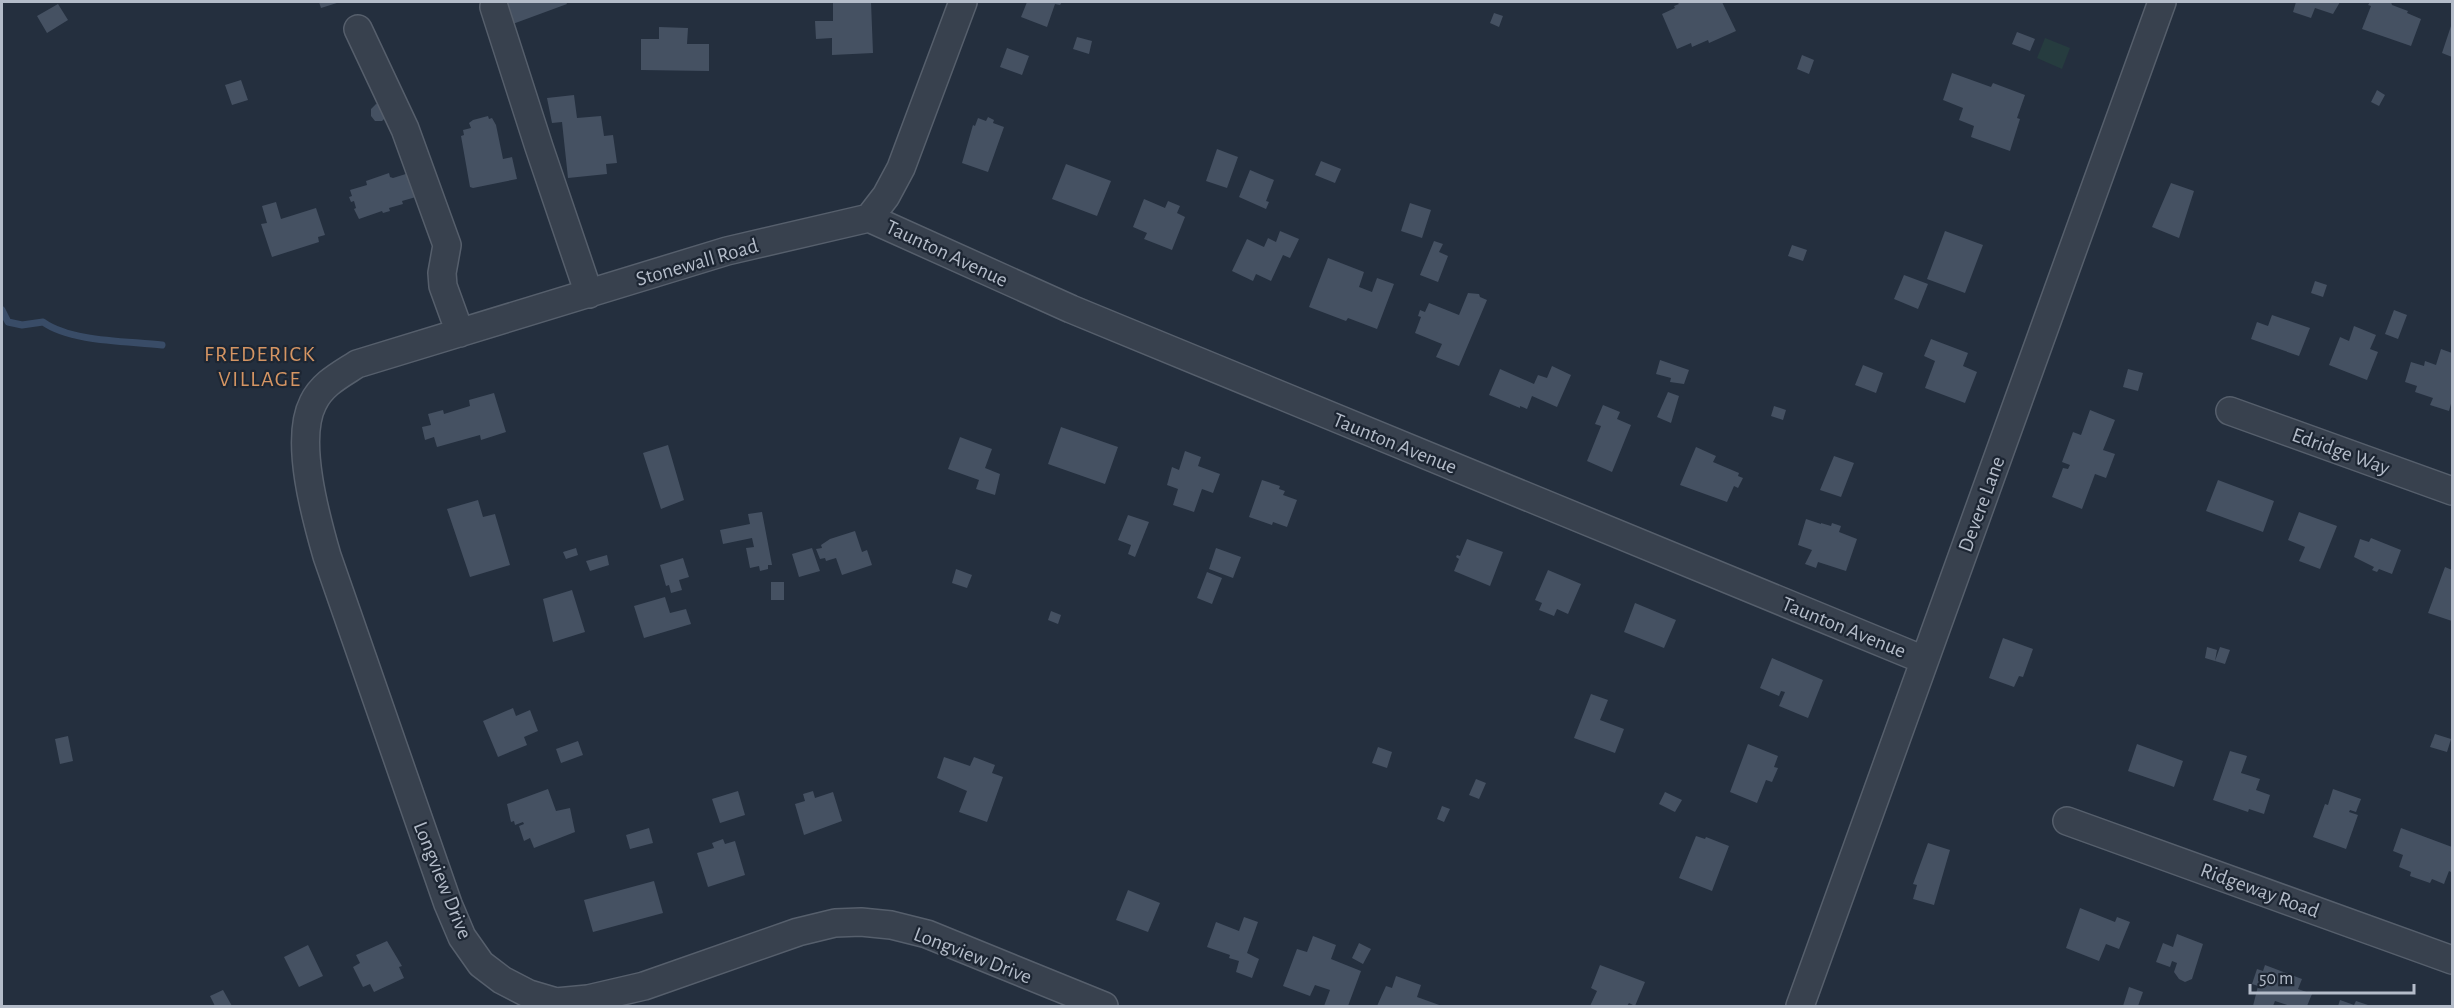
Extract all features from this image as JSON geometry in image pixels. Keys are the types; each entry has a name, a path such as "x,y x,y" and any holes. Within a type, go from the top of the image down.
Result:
{"street":[{"path":"869,218 886,196 901,168 963,2"},
{"name":"Devere Lane","path":"1800,1006 2162,2"},
{"path":"494,7 538,147 589,294"},
{"path":"357,29 405,129 447,245 442,273 443,286 460,333"},
{"name":"Stonewall Road","path":"313,403 328,383 357,364 727,251 869,218"},
{"name":"Taunton Avenue","path":"869,218 1071,309 1924,660"},
{"name":"Longview Drive","path":"313,403 305,426 307,461 313,508 327,556 448,904 462,937 481,964 495,975 529,994 556,1002 588,999 644,986 798,932 835,923 861,922 891,925 927,934 1104,1006"},
{"name":"Edridge Way","path":"2230,411 2452,491"},
{"name":"Ridgeway Road","path":"2067,821 2452,960"}],"green space":[{"path":"2045,38 2070,48 2062,69 2037,58"}],"building":[{"path":"319,2 340,2 321,8"},
{"path":"501,2 566,2 567,4 510,25"},
{"path":"871,2 873,53 832,55 832,38 816,39 815,21 833,21 833,3"},
{"path":"1027,2 1062,2 1060,5 1055,4 1047,27 1021,17"},
{"path":"1677,2 1722,2 1736,31 1709,43 1708,40 1692,47 1691,43 1677,49 1662,14 1675,8 1674,6 1679,4"},
{"path":"2296,2 2340,2 2333,14 2315,8 2311,18 2293,12"},
{"path":"2370,2 2391,2 2392,5 2421,19 2411,46 2362,29 2371,6 2368,5"},
{"path":"58,4 68,20 47,33 37,16"},
{"path":"1494,13 1503,16 1499,27 1490,23"},
{"path":"2452,23 2452,57 2442,53"},
{"path":"659,27 688,28 687,44 709,44 709,71 641,70 641,39 659,39"},
{"path":"2017,32 2035,39 2030,51 2012,44"},
{"path":"1077,37 1092,41 1089,54 1073,49"},
{"path":"1007,48 1029,56 1022,75 1000,67"},
{"path":"1802,55 1814,60 1809,74 1797,69"},
{"path":"1952,73 1991,87 1993,83 2025,95 2010,151 1971,137 1974,126 1959,120 1963,108 1943,100"},
{"path":"241,80 248,100 232,105 225,85"},
{"path":"2377,90 2385,95 2379,106 2371,102"},
{"path":"574,95 577,118 601,116 604,136 613,135 617,163 606,164 607,174 568,178 562,122 552,123 547,98"},
{"path":"376,104 383,105 387,116 382,121 375,121 371,116 371,109"},
{"path":"488,116 496,125 503,159 512,157 517,179 473,188 470,187 461,136 464,135 463,130 471,128 469,123 473,120"},
{"path":"988,117 994,120 993,123 1004,127 988,172 962,163 973,125 975,126 978,118 986,121"},
{"path":"1217,149 1238,157 1227,188 1206,181"},
{"path":"1321,161 1341,169 1335,183 1315,175"},
{"path":"1066,164 1111,181 1097,216 1052,199"},
{"path":"1250,170 1274,180 1266,201 1269,202 1266,209 1239,197"},
{"path":"389,173 393,178 409,173 416,197 389,208 390,211 383,213 382,211 359,219 354,209 356,208 354,201 351,202 349,197 352,196 350,190 367,185 366,181"},
{"path":"2171,183 2194,191 2179,238 2152,227"},
{"path":"1144,199 1165,208 1168,201 1180,206 1177,213 1185,217 1172,250 1144,239 1147,233 1133,227"},
{"path":"276,202 281,219 316,208 325,235 318,237 319,242 272,257 261,224 267,223 262,206"},
{"path":"1410,203 1431,210 1422,238 1401,231"},
{"path":"1280,231 1299,239 1290,258 1283,255 1271,281 1256,274 1253,281 1232,271 1247,239 1264,247 1268,238 1276,242"},
{"path":"1945,231 1983,245 1965,293 1927,279"},
{"path":"1434,241 1443,244 1439,252 1448,256 1438,282 1420,275"},
{"path":"1792,245 1807,250 1803,261 1788,256"},
{"path":"1328,258 1364,272 1359,287 1372,292 1377,278 1394,284 1377,329 1348,318 1346,321 1309,307"},
{"path":"1904,275 1928,284 1918,309 1894,299"},
{"path":"2315,281 2327,285 2323,297 2311,293"},
{"path":"1468,293 1479,294 1487,300 1459,366 1436,357 1442,344 1415,333 1421,317 1418,316 1420,310 1425,312 1429,303 1459,315"},
{"path":"2394,310 2407,315 2398,339 2385,334"},
{"path":"2272,315 2310,328 2299,356 2251,339 2257,322 2268,326"},
{"path":"2354,326 2376,335 2370,349 2378,352 2367,380 2329,365 2340,337 2349,341"},
{"path":"1931,339 1968,353 1963,366 1977,372 1965,403 1925,388 1935,361 1924,356"},
{"path":"2441,349 2452,353 2452,400 2449,411 2430,405 2433,398 2415,392 2417,386 2405,382 2411,362 2424,366 2425,361 2436,365"},
{"path":"1660,360 1689,370 1684,384 1670,382 1671,378 1656,374"},
{"path":"1863,365 1883,373 1876,393 1855,385"},
{"path":"1552,366 1571,375 1557,407 1532,396 1527,409 1520,406 1520,408 1489,395 1500,369 1534,384 1538,375 1547,378"},
{"path":"2128,369 2143,373 2138,391 2123,387"},
{"path":"1668,392 1679,396 1671,423 1657,417"},
{"path":"494,393 506,432 481,440 480,435 437,447 434,437 425,440 422,427 431,425 428,414 443,410 444,414 470,406 469,400"},
{"path":"1603,405 1620,412 1617,419 1631,425 1612,472 1587,461 1601,426 1595,424"},
{"path":"1774,406 1786,410 1783,420 1771,416"},
{"path":"2090,410 2115,420 2103,450 2115,454 2106,478 2095,474 2082,509 2052,497 2063,468 2068,469 2070,465 2062,462 2073,432 2081,435"},
{"path":"1061,427 1118,447 1105,484 1048,464"},
{"path":"960,437 992,449 985,468 1000,474 995,495 976,489 979,480 948,469"},
{"path":"668,445 684,500 661,509 643,453"},
{"path":"1696,447 1716,456 1713,462 1739,473 1738,476 1743,478 1738,488 1734,486 1727,502 1680,485"},
{"path":"1185,451 1201,457 1198,466 1220,474 1213,493 1202,489 1194,512 1173,505 1178,489 1167,485 1172,467 1179,470"},
{"path":"1834,456 1854,463 1841,497 1820,490"},
{"path":"1262,480 1280,486 1279,489 1285,491 1283,495 1297,500 1287,527 1273,522 1272,525 1249,517"},
{"path":"2218,480 2274,501 2263,532 2206,511"},
{"path":"478,500 483,517 495,514 510,565 470,577 447,509"},
{"path":"762,512 772,565 760,571 759,566 750,568 746,548 754,547 752,538 723,544 720,530 750,524 748,514"},
{"path":"2299,512 2337,526 2320,569 2299,561 2305,547 2288,540"},
{"path":"1128,515 1149,522 1135,557 1128,554 1131,545 1118,540"},
{"path":"1806,519 1831,526 1832,523 1841,526 1839,532 1857,539 1846,571 1818,562 1816,568 1805,564 1812,550 1798,545"},
{"path":"855,531 862,552 867,550 872,565 842,575 836,558 826,561 825,558 820,559 816,549 822,548 821,545 830,539"},
{"path":"2371,538 2401,550 2392,574 2379,569 2377,572 2372,570 2374,567 2354,557 2360,539 2369,542"},
{"path":"1467,539 1503,552 1490,586 1454,571 1459,559 1456,557 1460,556"},
{"path":"576,548 578,555 566,559 563,552"},
{"path":"812,548 820,571 799,577 792,554"},
{"path":"1216,548 1241,557 1233,578 1209,569"},
{"path":"607,555 609,565 590,571 586,561"},
{"path":"683,558 689,577 679,580 682,590 671,593 669,585 666,586 660,565"},
{"path":"2445,567 2452,570 2452,621 2428,613"},
{"path":"956,569 972,575 967,588 952,583"},
{"path":"1548,570 1581,584 1568,614 1557,609 1554,616 1539,610 1542,603 1535,600"},
{"path":"1207,572 1222,578 1212,604 1197,598"},
{"path":"771,582 784,582 784,600 771,600"},
{"path":"572,590 585,632 553,642 543,599"},
{"path":"665,597 670,613 686,609 691,624 644,638 634,606"},
{"path":"1635,603 1676,620 1664,648 1624,632"},
{"path":"1051,611 1061,615 1058,624 1048,620"},
{"path":"2003,638 2033,649 2023,677 2019,676 2014,687 1989,678"},
{"path":"2207,647 2217,650 2215,661 2205,658"},
{"path":"2220,647 2230,650 2225,664 2215,661"},
{"path":"1772,658 1823,680 1808,718 1779,706 1785,692 1781,691 1779,696 1760,688"},
{"path":"1591,694 1608,700 1600,720 1624,729 1615,753 1574,738"},
{"path":"513,708 516,716 530,710 538,731 524,737 527,745 498,757 483,721"},
{"path":"2435,734 2451,739 2447,752 2430,747"},
{"path":"68,736 73,761 60,764 55,739"},
{"path":"578,741 583,755 561,763 556,749"},
{"path":"1748,744 1778,756 1774,767 1778,768 1772,782 1766,780 1757,803 1730,792"},
{"path":"2137,744 2183,761 2174,787 2128,771"},
{"path":"1378,747 1392,752 1387,768 1372,763"},
{"path":"2230,751 2247,756 2241,773 2260,779 2256,790 2270,795 2264,814 2249,809 2248,812 2213,800"},
{"path":"944,757 970,766 974,757 995,765 992,773 1003,777 987,822 959,812 967,791 937,778"},
{"path":"1476,779 1486,783 1479,799 1469,795"},
{"path":"548,789 556,811 570,808 575,832 534,848 530,838 524,841 519,826 524,824 523,822 515,825 514,821 511,822 507,804"},
{"path":"2333,789 2361,799 2356,812 2350,810 2349,812 2358,815 2346,849 2313,837"},
{"path":"738,791 745,815 720,823 712,799"},
{"path":"813,791 815,798 833,792 842,821 804,835 795,804 805,801 803,794"},
{"path":"1665,792 1682,800 1675,812 1659,804"},
{"path":"1442,806 1450,809 1444,822 1437,819"},
{"path":"649,828 653,843 630,849 626,835"},
{"path":"2401,828 2452,847 2452,869 2444,884 2432,879 2430,883 2410,876 2411,872 2399,867 2403,855 2393,851"},
{"path":"1696,836 1705,839 1706,837 1729,846 1712,891 1679,878"},
{"path":"723,839 725,844 735,841 745,875 708,887 697,853 714,848 712,843"},
{"path":"1928,843 1950,850 1934,905 1913,899 1917,885 1913,884"},
{"path":"654,881 663,913 593,932 584,900"},
{"path":"1128,890 1160,903 1148,932 1116,920"},
{"path":"2080,908 2115,922 2117,917 2130,922 2119,949 2106,944 2099,961 2066,948"},
{"path":"1244,917 1258,922 1247,953 1259,959 1252,978 1236,972 1239,961 1229,958 1230,955 1207,947 1216,922 1239,931"},
{"path":"2177,934 2203,944 2192,979 2185,982 2179,979 2174,972 2177,963 2172,961 2170,967 2156,962 2163,943 2173,947"},
{"path":"1313,936 1336,945 1331,959 1361,971 1348,1006 1324,1006 1330,990 1315,985 1310,996 1283,986 1297,949 1307,952"},
{"path":"387,941 402,966 399,967 404,978 374,992 370,984 363,987 353,967 360,963 356,955"},
{"path":"1359,943 1371,949 1363,964 1352,958"},
{"path":"308,945 323,976 299,987 284,957"},
{"path":"1600,965 1645,982 1635,1006 1629,1003 1627,1006 1590,1006 1597,991 1591,988"},
{"path":"2265,965 2302,979 2298,989 2312,994 2307,1006 2290,1006 2275,1001 2273,1006 2253,1006 2258,986 2252,984 2257,969 2263,971"},
{"path":"1396,976 1421,985 1417,997 1442,1006 1377,1006 1386,986 1392,988"},
{"path":"2129,987 2143,992 2138,1006 2123,1006"},
{"path":"223,990 232,1006 215,1006 210,996"},
{"path":"2340,1000 2354,1005 2356,1001 2371,1006 2338,1006"}],"waterway":[{"path":"2,310 8,322 22,325 43,322 55,329 84,337 162,345"}],"district":[{"name":"FREDERICK VILLAGE","path":"260,366"}]}
